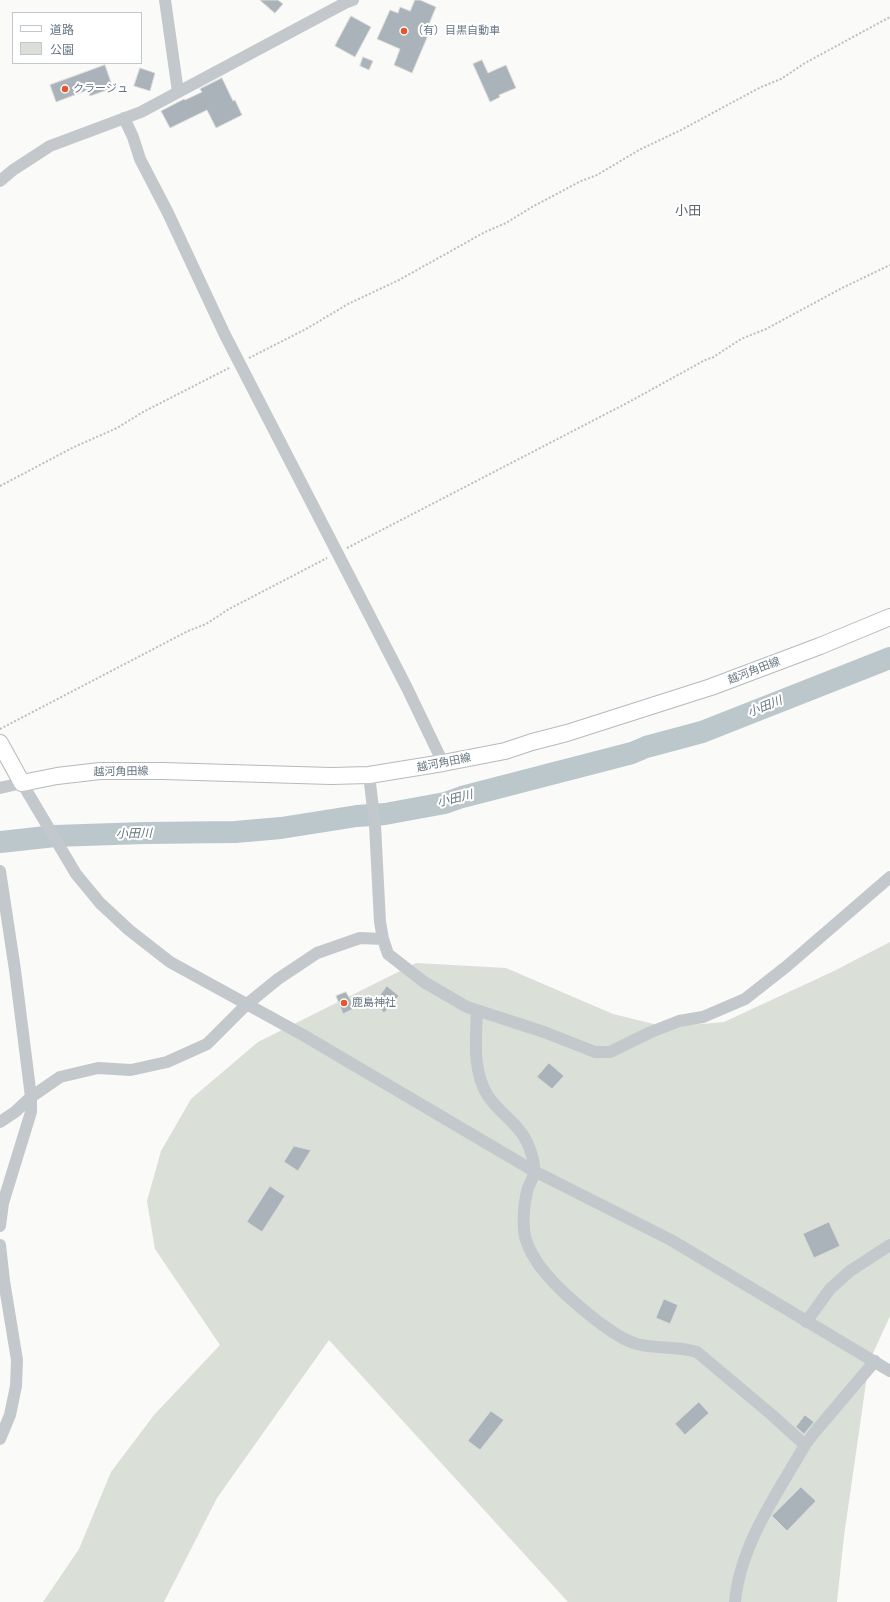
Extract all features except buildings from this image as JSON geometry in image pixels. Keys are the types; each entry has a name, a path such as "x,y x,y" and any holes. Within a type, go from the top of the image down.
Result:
{"main road":[{"name":"越河角田線","path":"22,784 57,776 100,771 163,771 331,776 369,775 395,772 443,763 505,751 567,733 710,687 820,646 890,617"},
{"path":"0,742 22,784"}],"street":[{"path":"165,0 178,92"},
{"path":"0,181 13,170 50,146 141,112 328,5 353,0"},
{"path":"124,118 133,137 140,159 168,213 239,363 407,688 443,763"},
{"path":"369,775 375,825 380,922 388,954 424,982 467,1007 544,1032 595,1052 610,1052 651,1032 679,1021 703,1017 745,999 787,966 890,877"},
{"path":"0,788 22,784 76,874 100,903 135,935 170,962 303,1035 534,1171 671,1240 806,1322 876,1361 890,1371"},
{"path":"0,871 32,1097 31,1112 2,1203 0,1226"},
{"path":"0,1122 60,1077 98,1068 131,1070 167,1062 207,1044 246,1005 278,979 317,953 360,938 383,938"},
{"path":"477,1010 476,1055 480,1077 488,1096 516,1126 526,1142 534,1171 524,1205 524,1232 530,1251 546,1274 568,1296 619,1337 638,1344 685,1349 697,1352 805,1445"},
{"path":"0,1245 2,1279 17,1360 16,1386 10,1415 0,1439"},
{"path":"806,1322 830,1289 850,1271 890,1245"},
{"path":"735,1602 740,1571 756,1531 805,1445 814,1432 876,1361"}],"path":[{"path":"0,486 74,447 117,428 143,412 306,329 348,304 399,280 581,181 597,176 639,150 681,130 760,87 781,79 805,63 890,17"},
{"path":"0,729 206,624 229,609 627,403 707,359 712,358 741,340 890,265"}],"green space":[{"path":"890,942 890,1316 869,1362 844,1536 837,1602 568,1602 329,1340 217,1498 164,1602 43,1602 79,1549 111,1472 154,1415 220,1345 155,1249 147,1201 161,1151 191,1099 258,1042 416,963 506,968 613,1014 666,1027 724,1022 834,971"}],"waterway":[{"name":"小田川","path":"0,842 55,836 235,832 281,828 357,816 385,814 445,803 462,797 632,753 646,747 702,732 890,658"}],"place":[{"name":"（有）目黒自動車","path":"404,31"},
{"name":"クラージュ","path":"65,89"},
{"name":"鹿島神社","path":"344,1003"}],"district":[{"name":"小田","path":"688,211"}]}
